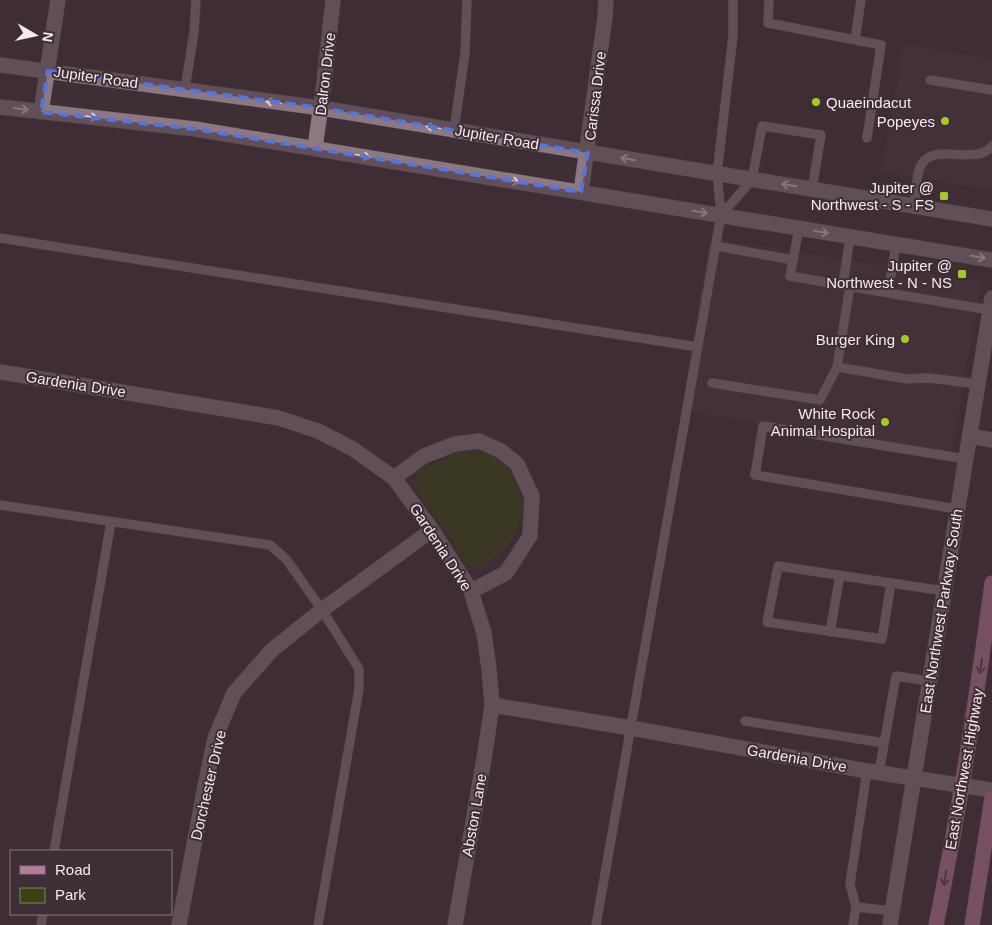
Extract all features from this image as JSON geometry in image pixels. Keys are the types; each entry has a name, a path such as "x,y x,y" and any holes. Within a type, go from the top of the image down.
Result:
{"main road":[{"name":"East Northwest Highway","path":"936,925 962,786 992,583"},
{"path":"972,925 992,798"}],"street":[{"path":"41,112 58,0"},
{"name":"Dalron Drive","path":"315,148 333,0"},
{"name":"Carissa Drive","path":"582,192 606,0"},
{"name":"Jupiter Road","path":"0,65 321,108 992,219"},
{"path":"0,107 195,129 992,260"},
{"name":"East Northwest Parkway South","path":"891,918 991,304"},
{"name":"Gardenia Drive","path":"0,372 280,418 318,431 353,449 394,478 432,530 470,591 484,633 492,705 914,779 992,790"},
{"path":"970,436 992,440"},
{"path":"394,478 424,456 455,444 479,440 501,451 517,464 532,496 530,536 506,573 470,591"},
{"name":"Dorchester Drive","path":"179,925 215,738 234,693 272,650 322,610 432,530"},
{"name":"Abston Lane","path":"455,925 492,705"}],"lane":[{"path":"185,89 194,32 196,0"},
{"path":"454,130 465,54 467,0"},
{"path":"596,925 721,215 718,174 733,36 733,0"},
{"path":"769,0 768,23 881,45 867,138"},
{"path":"854,40 861,0"},
{"path":"930,80 992,90"},
{"path":"721,215 752,180 762,126 821,135 812,189"},
{"path":"914,206 920,167 926,158 935,154 976,154 989,150 992,146"},
{"path":"799,228 790,276 888,293 991,304"},
{"path":"712,383 820,400 837,367 850,237"},
{"path":"0,238 698,347"},
{"path":"888,293 896,244"},
{"path":"716,246 793,260"},
{"path":"837,367 908,379 929,378 978,384"},
{"path":"957,509 755,475 763,426 966,459"},
{"path":"0,505 270,545 286,559 360,669 359,690 318,925"},
{"path":"54,850 111,522"},
{"path":"891,584 882,639 768,622 778,566 944,591"},
{"path":"830,632 840,575"},
{"path":"853,925 856,907 850,884 873,772 884,743 896,676 929,681"},
{"path":"745,721 884,743"},
{"path":"856,907 891,918"}],"highlighted area":[{"path":"48,71 321,108 588,153 581,192 195,129 41,112"}],"shaded area":[{"path":"903,45 992,59 992,190 882,172"},
{"path":"710,238 981,282 952,453 681,410"}],"green space":[{"path":"458,452 484,453 498,460 512,475 522,505 518,529 511,540 493,559 481,567 464,564 457,548 413,483 417,474 422,469"}],"place":[{"name":"Quaeindacut","path":"816,102"},
{"name":"Popeyes","path":"945,121"},
{"name":"Jupiter @ Northwest - S - FS","path":"944,196"},
{"name":"Jupiter @ Northwest - N - NS","path":"962,274"},
{"name":"Burger King","path":"905,339"},
{"name":"White Rock Animal Hospital","path":"885,422"}]}
